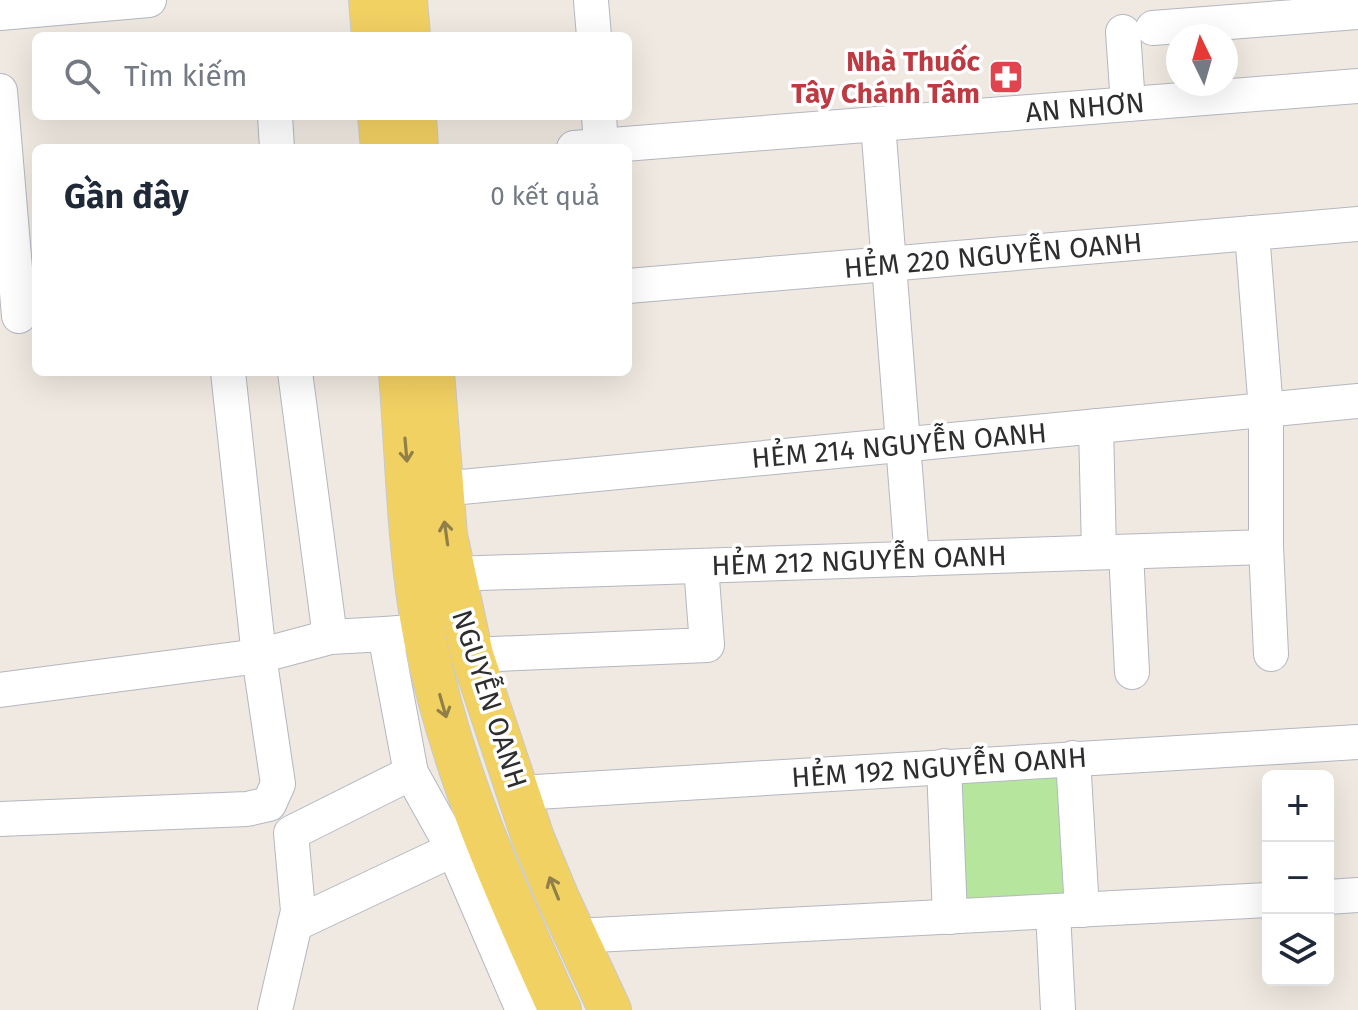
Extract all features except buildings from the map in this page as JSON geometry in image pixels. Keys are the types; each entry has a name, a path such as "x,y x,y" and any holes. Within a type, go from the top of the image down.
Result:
{"main road":[{"path":"370,0 373,32"},
{"path":"406,0 409,32"},
{"path":"379,120 382,144"},
{"path":"415,120 417,144"},
{"name":"NGUYỄN OANH","path":"401,376 434,575"},
{"name":"NGUYỄN OANH","path":"433,376 441,489 434,575 435,640 468,843 527,939 560,1010"},
{"name":"NGUYỄN OANH","path":"435,640 520,793 533,838 610,1010"},
{"path":"527,939 575,936"}],"street":[{"path":"7,8 149,0"},
{"path":"591,1 594,32"},
{"path":"1128,104 1138,30 1358,12"},
{"name":"AN NHƠN","path":"591,137 878,124 1358,86"},
{"path":"0,91 18,316"},
{"path":"275,120 277,144"},
{"path":"878,124 912,559"},
{"name":"HẺM 220 NGUYỄN OANH","path":"632,286 1358,224"},
{"path":"1252,233 1266,410 1266,547 1271,654"},
{"path":"0,819 247,809 269,804 278,784 259,656 228,376"},
{"path":"296,376 330,637"},
{"name":"HẺM 214 NGUYỄN OANH","path":"441,489 1358,401"},
{"path":"1096,426 1112,552 1132,672"},
{"name":"HẺM 212 NGUYỄN OANH","path":"434,575 1266,547"},
{"path":"0,690 259,656 330,637 707,645 701,566"},
{"path":"435,640 411,773 468,843 523,1010"},
{"name":"HẺM 192 NGUYỄN OANH","path":"520,793 1358,742"},
{"path":"1058,1010 1068,911 1073,758"},
{"path":"944,766 950,917"},
{"path":"275,1010 298,911 291,833 411,773"},
{"path":"295,924 468,843"},
{"path":"1334,897 1358,895"},
{"path":"575,936 1262,900"}],"green space":[{"path":"1068,766 1076,897 959,905 951,774"}],"place":[{"name":"Nhà Thuốc Tây Chánh Tâm","path":"1006,77"}]}
